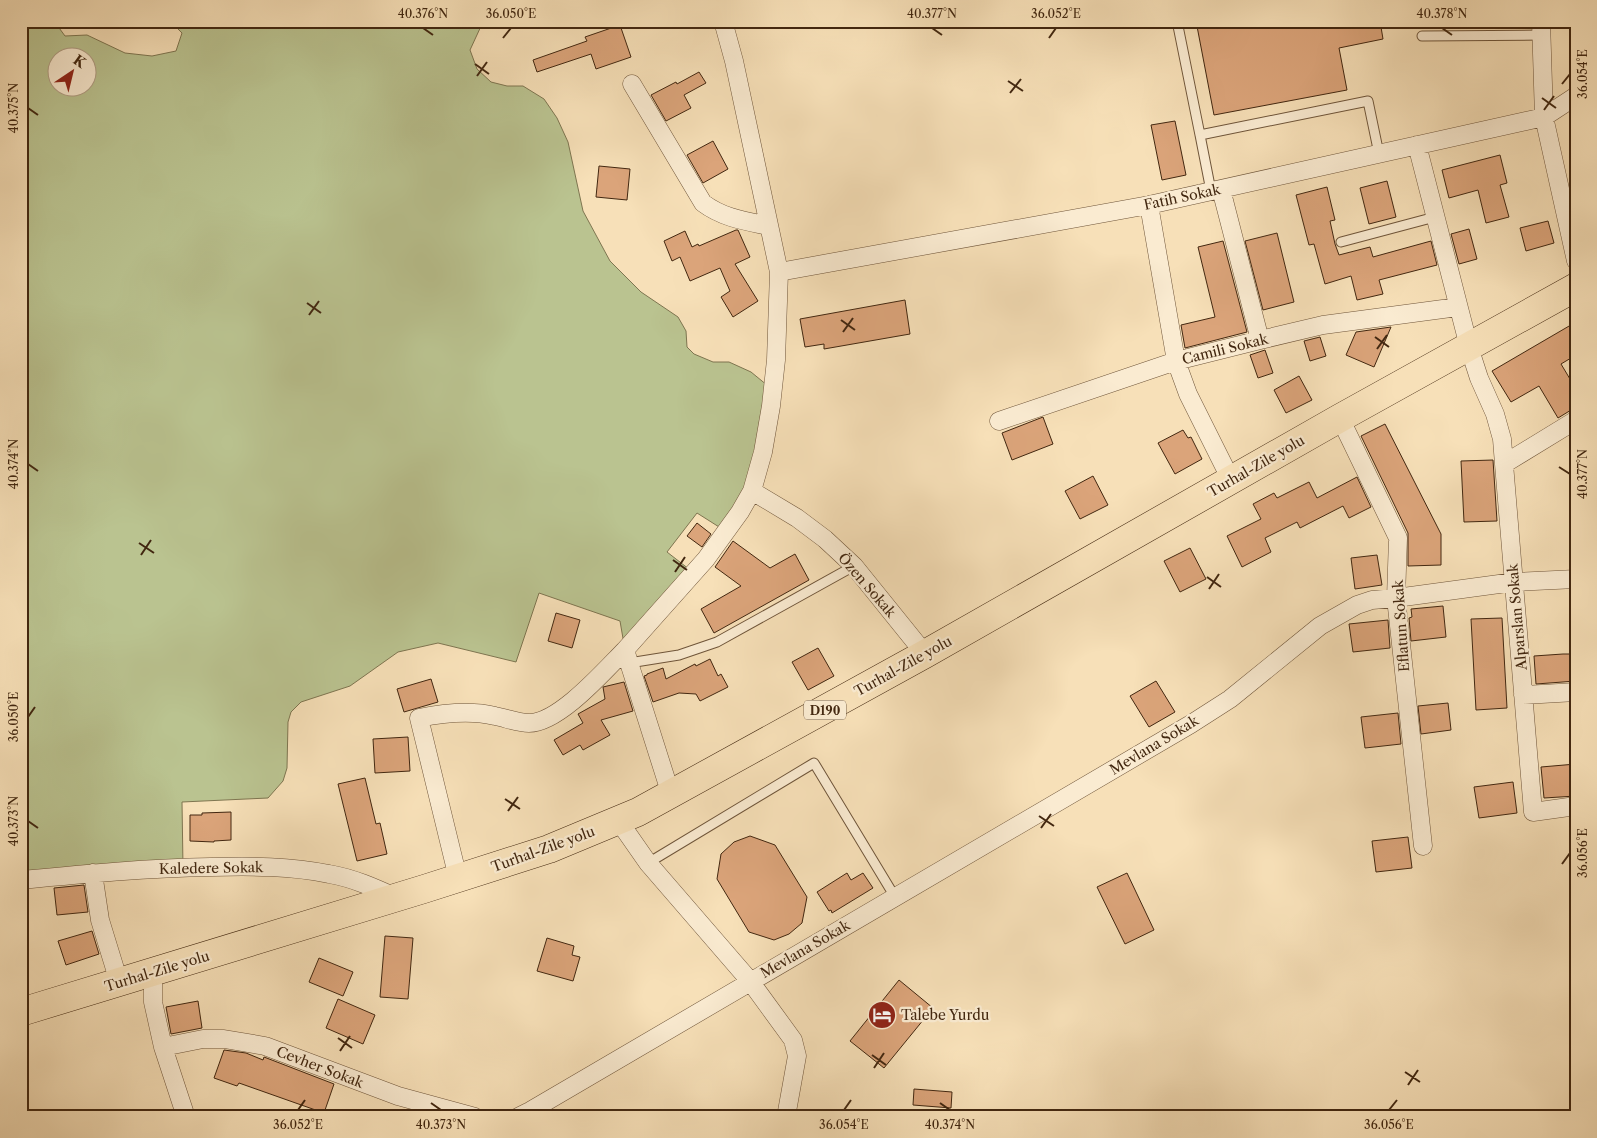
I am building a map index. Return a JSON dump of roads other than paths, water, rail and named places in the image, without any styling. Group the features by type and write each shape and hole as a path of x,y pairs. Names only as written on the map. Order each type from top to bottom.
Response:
{"main road":[{"name":"Turhal-Zile yolu","path":"21,1012 397,898 549,849 618,820 671,795 926,654 1340,418 1576,287"}],"street":[{"path":"458,878 419,718 445,712 471,713 494,715 516,722 530,723 541,721 554,715 627,657 727,532 752,491 763,452 772,406 776,360 779,272 734,61 723,21"},
{"path":"1541,28 1544,117 1576,261"},
{"path":"632,84 703,203 714,211 728,217 769,226"},
{"name":"Fatih Sokak","path":"779,272 1150,205 1544,117 1576,96"},
{"name":"Alparslan Sokak","path":"1417,145 1469,347 1479,378 1495,414 1502,439 1533,812 1576,806"},
{"path":"1216,190 1260,340"},
{"path":"1150,205 1176,361 1188,394 1231,480"},
{"name":"Camili Sokak","path":"999,421 1176,361 1260,340 1323,325 1458,308"},
{"name":"Eflatun Sokak","path":"1340,418 1398,538 1396,598 1423,846"},
{"path":"1504,464 1576,420"},
{"name":"Özen Sokak","path":"752,491 797,518 825,539 854,566 926,654"},
{"name":"Mevlana Sokak","path":"750,981 1191,724 1230,699 1301,641 1337,616 1357,605 1372,600 1514,582 1576,579"},
{"path":"627,657 671,795"},
{"path":"1523,695 1576,692"},
{"path":"618,820 648,863 750,981 793,1040 797,1056 786,1117"},
{"name":"Kaledere Sokak","path":"21,880 183,867 256,866 303,869 331,874 361,882 397,898"},
{"path":"93,873 100,920 119,982"},
{"path":"153,972 153,1002 163,1046 186,1117"},
{"path":"518,1117 530,1112 750,981"},
{"name":"Cevher Sokak","path":"163,1046 203,1039 224,1039 265,1046 398,1096 475,1117"}],"lane":[{"path":"1177,21 1200,135 1216,190"},
{"path":"1422,36 1541,28"},
{"path":"1200,135 1368,102 1379,154"},
{"path":"1341,242 1435,217"},
{"path":"627,657 679,655 717,642 854,566"},
{"path":"648,863 814,763 895,897"}],"place":[{"name":"Talebe Yurdu","path":"882,1015"}]}
